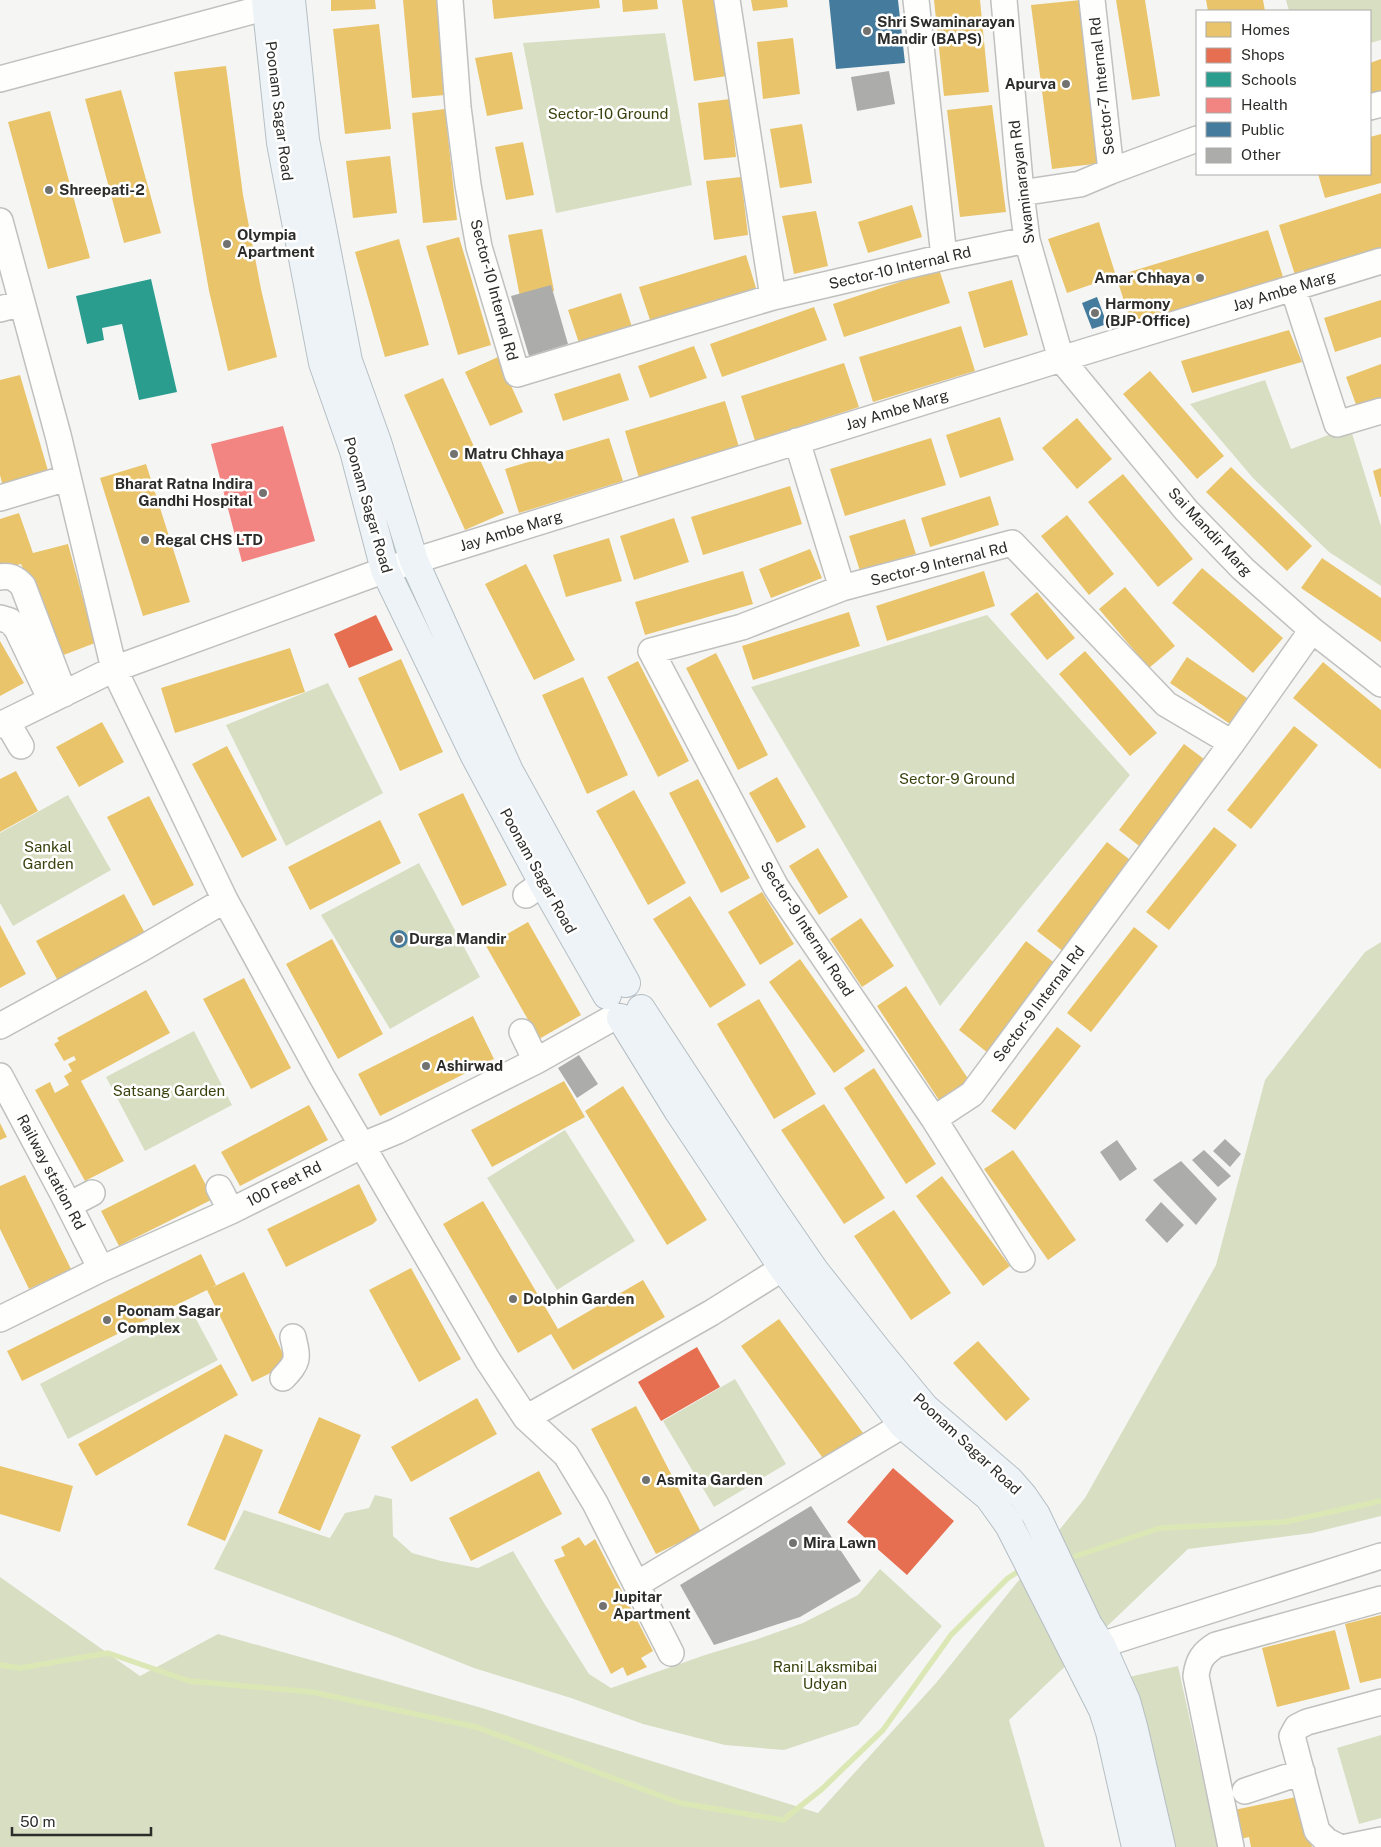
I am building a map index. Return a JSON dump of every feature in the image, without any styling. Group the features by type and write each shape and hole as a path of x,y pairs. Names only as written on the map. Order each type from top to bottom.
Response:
{"main road":[{"name":"Poonam Sagar Road","path":"274,2 305,140 348,361 377,442 414,561 509,771 622,1004 679,1112 783,1268 903,1424 989,1497 1084,1635 1126,1701 1161,1847"},
{"name":"Poonam Sagar Road","path":"274,2 281,143 323,364 354,451 385,570 475,756 534,889 622,1004 766,1200 814,1270 878,1351 925,1408 1009,1480 1024,1496 1036,1515 1084,1635 1110,1732 1136,1847"}],"street":[{"name":"Sector-10 Internal Rd","path":"450,0 462,36 458,107 468,184 479,247 517,374 773,297 944,256 1027,240"},
{"path":"727,0 773,297"},
{"path":"916,0 944,256"},
{"name":"Swaminarayan Rd","path":"1004,0 1027,240 1061,359"},
{"name":"Sector-7 Internal Rd","path":"1092,0 1111,171"},
{"path":"0,79 274,2"},
{"name":"Sector-7 Internal Rd","path":"1021,193 1080,184 1195,135"},
{"path":"0,221 11,306 67,478 114,669 225,886 312,1082 363,1144 487,1359 526,1418 566,1455 595,1504 671,1653"},
{"name":"Jay Ambe Marg","path":"4,724 114,669 385,570 1381,261"},
{"path":"1293,288 1337,424 1381,411"},
{"name":"Sai Mandir Marg","path":"1061,359 1186,510 1243,569 1312,630 1381,684"},
{"path":"797,441 842,588"},
{"path":"0,498 67,478"},
{"name":"Sector-9 Internal Rd","path":"842,588 1012,543 1166,704 1232,743"},
{"path":"0,577 7,576 17,579 23,586 58,697"},
{"name":"Sector-9 Internal Road","path":"842,588 742,627 651,651 776,886 934,1119"},
{"path":"0,618 10,621 17,629 58,697"},
{"name":"Sector-9 Internal Rd","path":"934,1119 972,1094 1232,743 1312,630"},
{"path":"4,724 21,746"},
{"path":"0,1026 144,955 225,886"},
{"name":"100 Feet Rd","path":"0,1319 101,1269 231,1211 363,1144 402,1139 566,1044 622,1004"},
{"path":"522,1032 536,1061"},
{"name":"Railway station Rd","path":"3,1070 101,1269"},
{"path":"934,1119 1022,1259"},
{"path":"66,1199 88,1187"},
{"path":"219,1188 231,1211"},
{"path":"526,1418 711,1313 783,1268"},
{"path":"283,1378 293,1367 297,1356 292,1336"},
{"path":"637,1584 903,1424 925,1408"},
{"path":"1084,1635 1370,1560 1377,1600 1216,1645 1201,1656 1197,1665 1196,1676 1231,1847"},
{"path":"1339,1847 1327,1841 1317,1831 1292,1736 1297,1727 1307,1722 1381,1702"},
{"path":"1246,1791 1302,1772"},
{"path":"1347,1847 1381,1840"}],"green space":[{"path":"1286,0 1381,0 1381,40 1371,43 1371,10 1289,10"},
{"name":"Sector-10 Ground","path":"665,33 692,185 556,213 523,43"},
{"path":"1265,380 1291,449 1350,427 1381,526 1381,586 1329,552 1253,478 1190,404"},
{"name":"Sector-9 Ground","path":"987,615 1130,775 940,1006 751,687"},
{"path":"328,683 383,793 286,846 226,725"},
{"name":"Sankal Garden","path":"68,795 111,870 13,926 0,903 0,833"},
{"path":"419,863 480,977 390,1029 321,915"},
{"path":"1381,942 1381,1516 1312,1533 1188,1549 1009,1720 1045,1847 0,1847 0,1577 140,1676 218,1634 482,1708 818,1813 936,1683 1085,1498 1216,1265 1265,1080 1365,952"},
{"name":"Satsang Garden","path":"194,1031 232,1105 145,1151 106,1077"},
{"path":"565,1130 635,1241 557,1290 487,1178"},
{"path":"189,1306 218,1360 68,1439 40,1384"},
{"path":"735,1379 786,1464 714,1507 663,1421"},
{"name":"Rani Laksmibai Udyan","path":"375,1495 392,1499 393,1536 412,1553 478,1568 513,1551 589,1674 611,1688 803,1623 858,1595 880,1569 942,1626 858,1725 784,1750 725,1745 643,1724 571,1698 474,1668 214,1569 244,1510 330,1538 345,1513 369,1508"},
{"path":"1178,1666 1218,1847 1162,1847 1124,1678"},
{"path":"1381,1735 1381,1818 1359,1824 1337,1748"}],"building: Homes":[{"path":"331,0 375,0 376,9 331,11"},
{"path":"403,0 437,0 445,95 412,98"},
{"path":"492,0 599,0 600,8 494,19"},
{"path":"622,0 657,0 658,9 623,12"},
{"path":"682,0 717,0 727,76 694,81"},
{"path":"751,0 787,0 788,7 753,11"},
{"path":"934,0 980,0 989,92 944,96"},
{"name":"Apurva","path":"1081,0 1102,163 1052,169 1031,5"},
{"path":"1116,0 1145,0 1160,96 1132,100"},
{"path":"1206,0 1263,0 1265,10 1208,10"},
{"path":"379,24 391,129 345,134 333,29"},
{"path":"793,38 800,94 763,99 757,42"},
{"path":"512,52 523,109 487,116 475,58"},
{"path":"1381,59 1381,96 1371,99 1371,63"},
{"name":"Olympia Apartment","path":"226,66 243,195 261,289 277,357 228,371 209,291 174,72"},
{"path":"121,90 161,233 124,243 85,99"},
{"path":"730,99 736,157 704,160 698,103"},
{"path":"992,105 1006,212 960,217 947,110"},
{"path":"445,109 457,220 423,223 412,113"},
{"name":"Shreepati-2","path":"50,111 90,258 48,269 8,122"},
{"path":"802,124 812,183 780,188 770,129"},
{"path":"1381,134 1381,183 1325,198 1318,175 1371,175 1371,137"},
{"path":"523,142 534,195 506,200 495,147"},
{"path":"390,156 397,213 353,218 346,161"},
{"path":"741,177 748,235 714,240 706,181"},
{"path":"1381,193 1381,251 1296,278 1279,225"},
{"path":"912,205 922,237 868,253 858,222"},
{"path":"816,211 828,266 794,274 782,216"},
{"path":"1099,222 1116,276 1067,293 1048,239"},
{"path":"542,229 554,291 520,297 508,235"},
{"name":"Amar Chhaya","path":"1268,230 1284,280 1132,326 1116,276"},
{"path":"459,237 491,345 458,355 426,246"},
{"path":"399,239 429,345 385,357 355,252"},
{"path":"746,255 756,288 650,320 639,287"},
{"path":"939,269 950,303 844,337 833,304"},
{"path":"1012,280 1028,335 984,348 968,292"},
{"path":"621,293 632,327 579,343 568,310"},
{"path":"1381,300 1381,337 1335,352 1324,318"},
{"path":"814,307 827,340 722,377 710,344"},
{"path":"961,326 975,371 873,402 859,357"},
{"path":"1289,330 1302,362 1192,393 1181,361"},
{"path":"694,346 707,378 650,398 638,366"},
{"path":"498,357 523,412 490,426 465,372"},
{"path":"844,363 859,407 755,441 741,396"},
{"path":"1381,364 1381,401 1358,410 1346,377"},
{"path":"1150,371 1224,456 1197,479 1123,394"},
{"path":"620,373 629,400 563,421 554,394"},
{"path":"20,375 49,474 3,487 0,475 0,380"},
{"name":"Matru Chhaya","path":"443,378 504,513 465,530 404,395"},
{"path":"725,401 739,447 639,478 625,431"},
{"path":"1000,417 1014,460 960,478 946,435"},
{"path":"1077,418 1112,459 1077,489 1042,448"},
{"path":"609,438 623,481 519,513 505,469"},
{"path":"931,438 946,485 845,516 830,469"},
{"name":"Regal CHS LTD","path":"146,464 190,602 143,616 100,478"},
{"path":"1231,467 1312,546 1287,571 1206,492"},
{"path":"1381,468 1381,497 1380,497 1373,471"},
{"path":"1123,474 1193,559 1158,587 1088,502"},
{"path":"790,486 802,524 703,555 691,517"},
{"path":"990,496 999,525 930,547 921,518"},
{"path":"19,513 33,553 68,544 95,643 61,656 21,564 0,569 0,519"},
{"path":"1067,515 1114,574 1089,595 1041,536"},
{"path":"674,518 689,562 634,580 620,536"},
{"path":"905,519 916,554 860,571 849,536"},
{"path":"609,538 622,581 566,597 553,555"},
{"path":"810,549 822,578 771,598 759,569"},
{"path":"1322,558 1381,598 1381,642 1301,588"},
{"path":"526,564 575,660 534,680 485,584"},
{"path":"1202,568 1283,638 1253,673 1172,603"},
{"path":"743,571 753,604 645,635 635,602"},
{"path":"984,571 995,606 887,641 876,606"},
{"path":"1125,587 1175,646 1149,668 1099,609"},
{"path":"1037,592 1075,638 1047,660 1010,614"},
{"path":"849,612 860,646 753,680 742,646"},
{"path":"0,641 24,683 0,696"},
{"path":"290,648 305,692 175,733 161,688"},
{"path":"1085,651 1157,733 1130,756 1059,674"},
{"path":"716,653 768,755 738,770 686,668"},
{"path":"1187,657 1247,698 1230,724 1170,683"},
{"path":"401,659 443,752 400,771 358,678"},
{"path":"638,661 689,761 658,777 607,677"},
{"path":"1323,662 1381,710 1380,769 1293,698"},
{"path":"583,677 628,775 587,794 542,695"},
{"path":"102,722 124,762 79,787 56,747"},
{"path":"1294,726 1318,745 1251,829 1227,810"},
{"path":"1184,744 1208,762 1143,849 1119,830"},
{"path":"227,746 277,840 242,858 192,764"},
{"path":"16,771 38,811 0,832 0,779"},
{"path":"777,777 806,827 777,843 749,793"},
{"path":"698,779 750,878 721,893 669,793"},
{"path":"634,790 686,883 648,905 596,811"},
{"path":"463,793 507,885 462,906 418,814"},
{"path":"149,796 194,885 153,906 107,817"},
{"path":"380,820 401,863 310,910 288,867"},
{"path":"1214,827 1237,845 1169,930 1146,912"},
{"path":"1107,842 1134,863 1064,952 1037,931"},
{"path":"818,848 848,897 819,915 789,866"},
{"path":"762,892 794,944 760,965 728,912"},
{"path":"124,894 146,935 58,981 36,941"},
{"path":"690,896 746,985 710,1008 653,919"},
{"path":"861,918 894,966 862,987 830,939"},
{"path":"528,922 581,1015 539,1039 486,946"},
{"path":"0,925 26,974 0,988"},
{"path":"1134,927 1158,946 1091,1032 1067,1013"},
{"path":"332,939 383,1034 338,1059 286,964"},
{"path":"1026,941 1056,964 988,1053 959,1030"},
{"path":"800,959 865,1051 834,1073 769,982"},
{"path":"244,978 291,1068 251,1089 203,999"},
{"path":"906,986 969,1080 939,1100 877,1006"},
{"path":"146,990 170,1033 81,1081 124,1161 85,1181 35,1090 50,1082 55,1093 69,1085 64,1076 72,1071 68,1064 76,1060 74,1056 64,1061 54,1044 59,1041 57,1038"},
{"path":"759,999 816,1094 774,1119 717,1024"},
{"name":"Ashirwad","path":"473,1016 494,1059 380,1116 358,1074"},
{"path":"1057,1027 1081,1046 1015,1130 991,1111"},
{"path":"874,1068 936,1164 906,1184 844,1088"},
{"path":"564,1081 585,1117 492,1167 471,1130"},
{"path":"623,1086 707,1220 667,1245 585,1111"},
{"path":"824,1104 885,1198 844,1224 781,1130"},
{"path":"309,1105 328,1140 240,1186 221,1152"},
{"path":"0,1123 7,1137 0,1140"},
{"path":"1013,1150 1076,1240 1048,1260 984,1169"},
{"path":"195,1164 213,1199 119,1246 101,1211"},
{"path":"25,1175 71,1269 29,1289 0,1229 0,1186"},
{"path":"942,1176 1010,1266 983,1286 916,1196"},
{"path":"359,1184 377,1220 373,1224 286,1267 267,1229"},
{"name":"Dolphin Garden","path":"483,1201 558,1329 643,1280 665,1317 573,1370 551,1334 518,1353 443,1224"},
{"path":"894,1210 951,1293 911,1320 854,1236"},
{"name":"Poonam Sagar Complex","path":"201,1254 216,1285 211,1288 244,1272 286,1360 285,1366 252,1382 207,1290 22,1381 7,1351"},
{"path":"411,1268 461,1359 419,1382 369,1290"},
{"path":"779,1319 863,1433 825,1461 741,1346"},
{"path":"978,1341 1030,1399 1006,1421 953,1363"},
{"name":"Poonam Sagar Complex","path":"221,1364 238,1395 96,1476 78,1444"},
{"path":"477,1398 497,1434 411,1482 391,1447"},
{"name":"Asmita Garden","path":"636,1406 701,1532 656,1554 591,1429"},
{"path":"319,1417 361,1435 320,1531 278,1513"},
{"path":"225,1434 263,1450 225,1541 187,1525"},
{"path":"0,1466 73,1486 60,1532 0,1514"},
{"path":"539,1471 562,1514 471,1561 449,1518"},
{"name":"Jupitar Apartment","path":"579,1537 585,1546 595,1539 653,1651 641,1658 647,1667 627,1676 623,1667 611,1674 554,1560 565,1556 561,1547"},
{"path":"1381,1615 1381,1678 1360,1683 1345,1624"},
{"path":"1335,1630 1350,1689 1277,1707 1262,1648"},
{"path":"1301,1796 1312,1847 1251,1847 1249,1837 1240,1839 1234,1810"}],"building: Shops":[{"path":"376,615 393,650 349,668 334,634"},
{"path":"697,1347 720,1387 661,1421 638,1382"},
{"path":"893,1468 954,1521 907,1575 847,1522"}],"building: Schools":[{"path":"151,279 177,392 139,400 122,324 102,328 104,340 87,344 76,296"}],"building: Health":[{"name":"Bharat Ratna Indira Gandhi Hospital","path":"283,426 315,541 242,562 211,444"}],"building: Public":[{"name":"Shri Swaminarayan Mandir (BAPS)","path":"829,0 898,0 905,63 836,69"},
{"name":"Harmony (BJP-Office)","path":"1097,297 1107,324 1092,329 1082,303"},
{"name":"Durga Mandir","path":"395,930 403,930 408,935 406,946 395,948 390,943 390,935"}],"building: Other":[{"path":"889,71 895,104 857,111 851,77"},
{"path":"551,285 568,344 529,356 511,296"},
{"path":"579,1055 598,1084 577,1098 558,1068"},
{"path":"1225,1139 1241,1154 1230,1167 1213,1151"},
{"path":"1117,1140 1137,1169 1120,1181 1100,1152"},
{"path":"1204,1150 1231,1176 1218,1187 1192,1160"},
{"path":"1181,1161 1217,1199 1196,1225 1153,1180"},
{"path":"1161,1202 1184,1225 1167,1243 1145,1220"},
{"name":"Mira Lawn","path":"811,1506 861,1581 800,1617 714,1645 680,1585"}],"waterway":[{"path":"1076,1556 1160,1528 1284,1522 1381,1501"},
{"path":"0,1665 20,1668 108,1653 189,1681 312,1692 476,1727 680,1803 783,1820 822,1789 883,1730 951,1635 1008,1578 1019,1571"}],"place":[{"name":"Shri Swaminarayan Mandir (BAPS)","path":"867,31"},
{"name":"Apurva","path":"1066,84"},
{"name":"Shreepati-2","path":"49,190"},
{"name":"Olympia Apartment","path":"227,244"},
{"name":"Amar Chhaya","path":"1200,278"},
{"name":"Harmony (BJP-Office)","path":"1095,313"},
{"name":"Matru Chhaya","path":"454,454"},
{"name":"Bharat Ratna Indira Gandhi Hospital","path":"263,493"},
{"name":"Regal CHS LTD","path":"145,540"},
{"name":"Durga Mandir","path":"399,939"},
{"name":"Ashirwad","path":"426,1066"},
{"name":"Dolphin Garden","path":"513,1299"},
{"name":"Poonam Sagar Complex","path":"107,1320"},
{"name":"Asmita Garden","path":"646,1480"},
{"name":"Mira Lawn","path":"793,1543"},
{"name":"Jupitar Apartment","path":"603,1606"}]}
